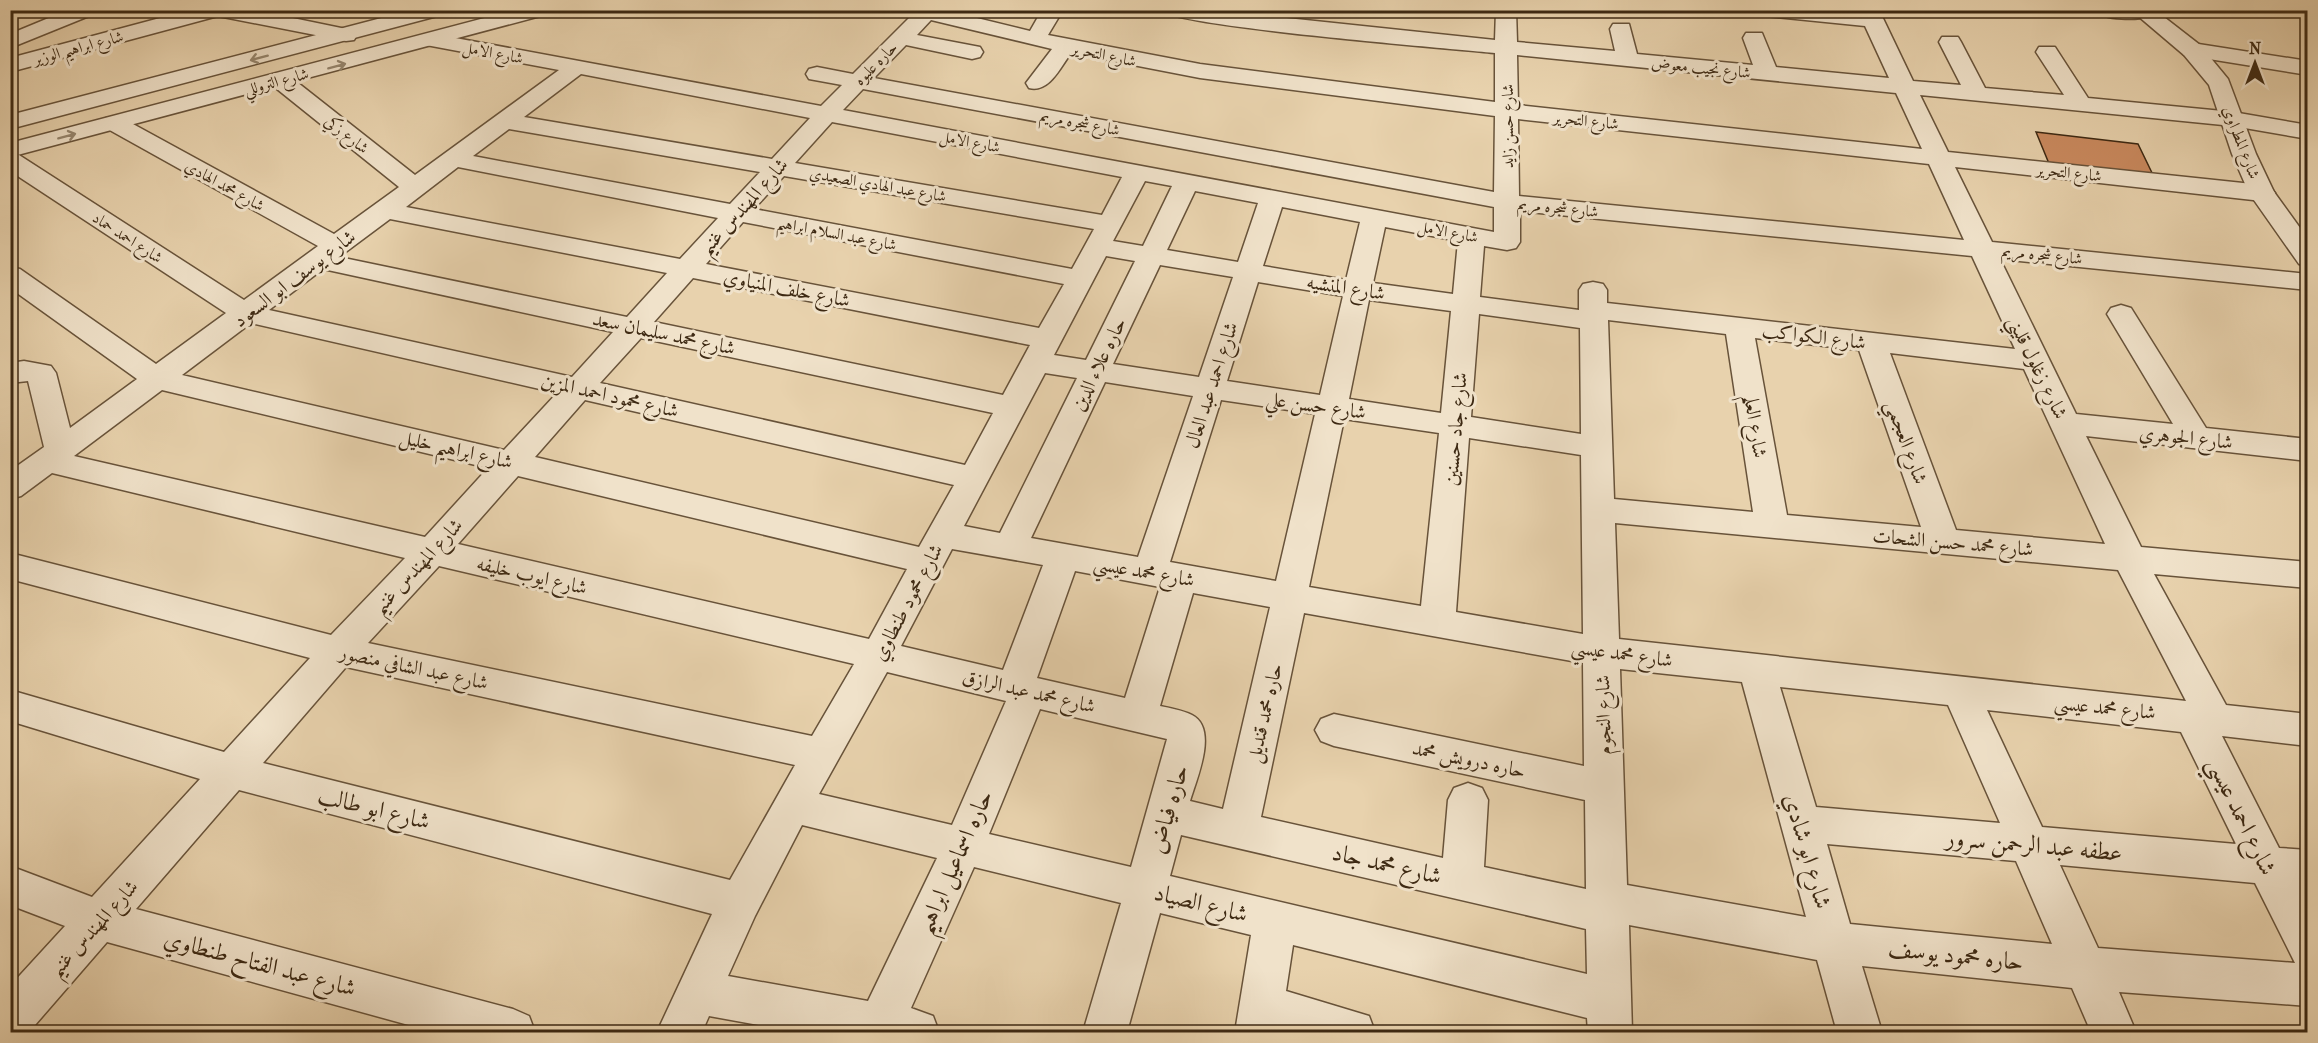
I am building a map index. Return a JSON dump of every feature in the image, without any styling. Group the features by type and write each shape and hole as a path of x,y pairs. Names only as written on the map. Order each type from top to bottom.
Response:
{"street":[{"path":"10,42 87,10"},
{"name":"شارع ابراهيم الوزير","path":"10,65 216,10"},
{"path":"220,10 346,35"},
{"name":"شارع التروللي","path":"10,122 438,10"},
{"name":"شارع التروللي","path":"10,150 280,81 541,10"},
{"path":"1035,39 1053,10"},
{"name":"شارع نجيب معوض","path":"1170,10 1393,28 1506,48 2233,119 2307,132"},
{"name":"شارع حسن زايد","path":"1506,10 1507,242"},
{"path":"1765,10 1870,15"},
{"path":"2106,10 2142,11"},
{"name":"شارع المطراوي","path":"2142,11 2192,50 2220,84 2244,154 2262,193 2307,258"},
{"name":"شارع التحرير","path":"920,12 1147,64 1507,111 2262,193"},
{"name":"حاره عليوه","path":"826,114 901,38 920,12"},
{"name":"شارع زغلول قليني","path":"1870,15 2203,718"},
{"path":"901,38 968,57 993,29"},
{"path":"1621,29 1628,60"},
{"path":"1754,38 1767,74"},
{"name":"شارع الامل","path":"434,40 1507,242"},
{"path":"1950,42 1977,94"},
{"path":"1037,83 1066,46"},
{"path":"2192,50 2307,68"},
{"path":"2047,52 2081,104"},
{"name":"شارع يوسف ابو السعود","path":"10,488 576,67"},
{"name":"شارع شجره مريم","path":"817,74 1508,202 2307,282"},
{"name":"شارع زكي","path":"280,81 415,187"},
{"name":"شارع المهندس غنيم","path":"10,1020 233,772 338,651 512,463 826,114"},
{"name":"شارع عبد الهادي الصعيدي","path":"504,121 778,167 1104,236"},
{"name":"شارع محمد الهادي","path":"114,123 326,253"},
{"name":"شارع عبد السلام ابراهيم","path":"452,159 1080,279"},
{"name":"شارع احمد حماد","path":"10,160 245,313"},
{"name":"شارع محمود طنطاوي","path":"679,1032 740,902 792,805 878,656 1137,173"},
{"name":"حاره علاء الدين","path":"1010,547 1187,182"},
{"name":"شارع احمد عبد العال","path":"1138,717 1165,574 1210,389 1272,198"},
{"name":"شارع خلف المنياوي","path":"384,210 686,269 1042,351"},
{"name":"حاره محمد قنديل","path":"1238,830 1374,217"},
{"name":"شارع المنشيه","path":"1104,236 1151,256 1359,290 1466,305 1594,307"},
{"name":"شارع جاد حسنين","path":"1437,623 1472,236"},
{"name":"شارع محمد سليمان سعد","path":"326,253 634,327 1012,406"},
{"name":"شارع ابراهيم خليل","path":"10,275 157,379 512,463 936,548"},
{"name":"شارع الكواكب","path":"1594,307 1739,327 2035,361"},
{"name":"شارع النجوم","path":"1594,307 1610,1017"},
{"name":"شارع محمود احمد المزين","path":"245,313 974,478"},
{"path":"2121,314 2197,438"},
{"name":"شارع العلم","path":"1739,327 1772,526"},
{"name":"شارع العجمي","path":"1871,342 1944,541"},
{"name":"شارع حسن علي","path":"1042,351 1095,371 1597,447"},
{"path":"10,374 24,371 41,373 53,456"},
{"name":"شارع الجوهري","path":"2065,423 2307,450"},
{"name":"شارع ايوب خليفه","path":"53,456 432,551 878,656"},
{"name":"شارع محمد حسن الشحات","path":"1599,510 2307,575"},
{"name":"شارع محمد عيسي","path":"936,548 1010,547 1601,652 2307,730"},
{"name":"حاره اسماعيل ابراهيم","path":"891,1030 1022,689 1063,556"},
{"name":"شارع عبد الشافي منصور","path":"10,566 338,651 821,754"},
{"name":"شارع محمد عبد الرازق","path":"878,656 1179,726"},
{"name":"شارع ابو شادي","path":"1757,669 1859,1032"},
{"path":"1960,691 2114,1032"},
{"name":"شارع ابو طالب","path":"10,705 233,772 740,902"},
{"name":"شارع احمد عيسي","path":"2203,718 2267,866 2307,947"},
{"name":"حاره فياض","path":"1105,1032 1187,743 1185,730 1179,726"},
{"name":"حاره درويش محمد","path":"1334,730 1604,787"},
{"path":"1462,881 1468,800"},
{"name":"شارع الصياد","path":"792,805 1275,921 1610,1017"},
{"name":"شارع محمد جاد","path":"1167,814 1462,881 1607,908"},
{"name":"عطفه عبد الرحمن سرور","path":"1800,824 2307,869"},
{"name":"شارع عبد الفتاح طنطاوي","path":"10,885 101,920 513,1032"},
{"name":"حاره محمود يوسف","path":"1607,908 1834,943 2085,968 2307,985"},
{"path":"1275,921 1259,1019 1353,1032"},
{"path":"697,992 891,1030"}],"building":[{"path":"2036,132 2138,144 2155,179 2050,166"}]}
